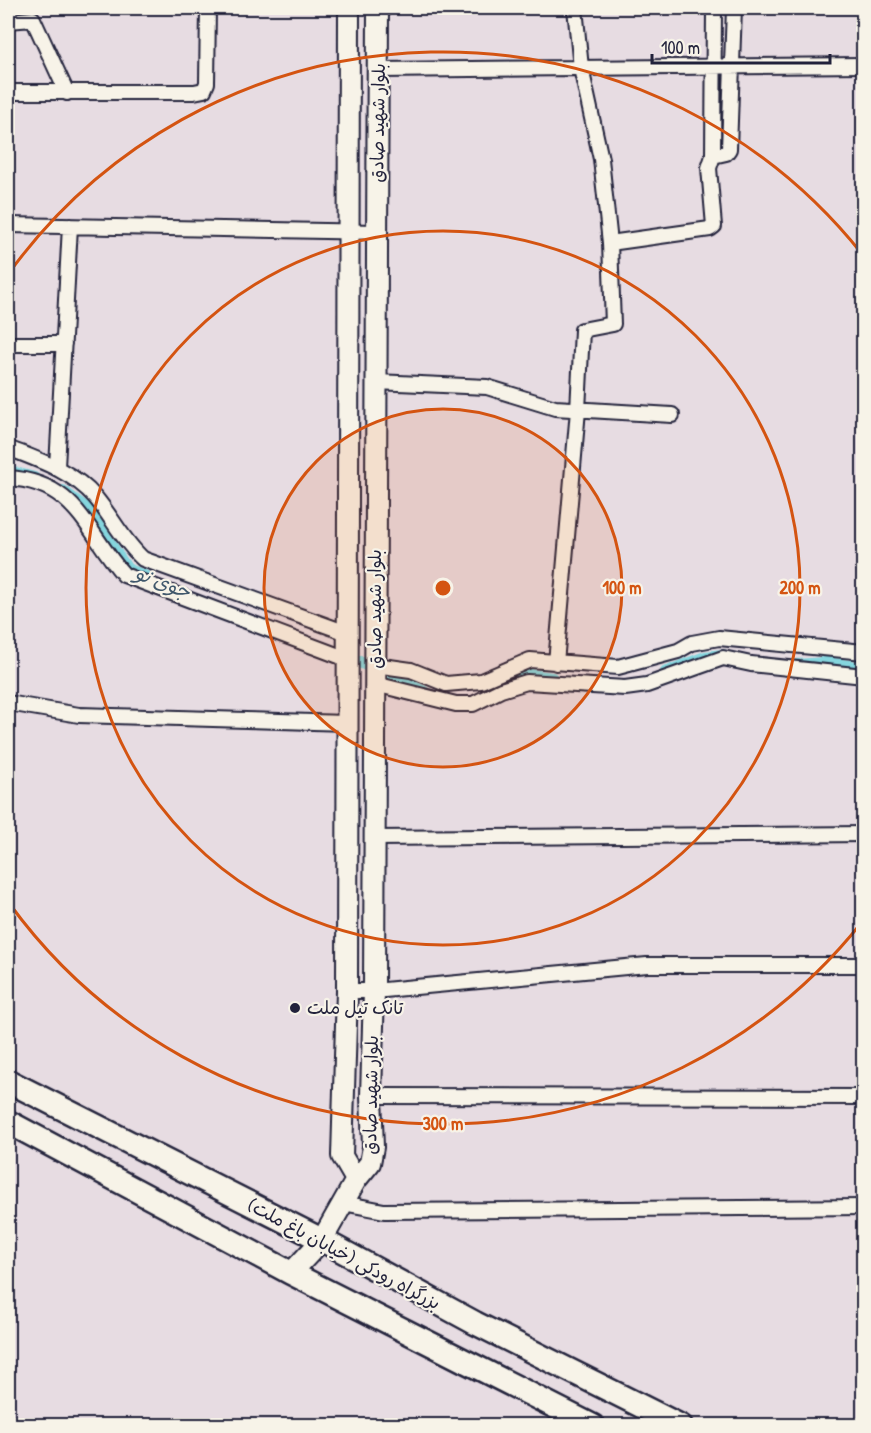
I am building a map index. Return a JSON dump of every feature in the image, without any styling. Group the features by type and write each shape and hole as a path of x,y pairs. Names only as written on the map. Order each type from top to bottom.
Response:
{"highway":[{"name":"بزرگراه رودکی (خیابان باغ ملت)","path":"8,1081 322,1240 475,1323 681,1425"},
{"path":"8,1122 291,1274 593,1425"}],"main road":[{"name":"بلوار شهید صادق","path":"349,8 347,991 342,1156 356,1180 370,1163 373,1148 371,1096 374,991 378,8"},
{"path":"291,1274 322,1240 356,1180"}],"street":[{"path":"8,92 204,90 207,83 208,8"},
{"path":"556,663 578,410 582,330 613,324 610,243 602,159 581,68 575,8"},
{"path":"610,243 710,229 714,226 709,168 713,156 714,8"},
{"path":"713,156 726,153 729,149 734,8"},
{"path":"8,21 33,19 67,93"},
{"path":"379,70 864,65"},
{"path":"8,225 376,232"},
{"path":"57,467 70,226"},
{"path":"8,344 64,344"},
{"path":"376,382 488,387 555,408 672,415"},
{"path":"8,448 57,467 94,495 130,548 143,559 347,633"},
{"path":"8,478 50,487 58,493 80,512 106,554 124,575 347,659"},
{"path":"375,674 411,670 446,684 481,681 530,660 618,667 678,651 692,643 718,638 864,652"},
{"path":"375,674 456,704 473,704 501,690 528,682 625,688 647,686 723,658 751,664 864,676"},
{"path":"8,703 79,715 346,723"},
{"path":"374,838 864,834"},
{"path":"347,991 374,991 647,965 864,965"},
{"path":"371,1096 864,1097"},
{"path":"344,1203 368,1210 384,1211 864,1207"}],"waterway":[{"name":"جوی نو","path":"8,471 34,478"},
{"name":"جوی نو","path":"63,491 87,509 127,569 147,577"},
{"path":"345,655 424,692"},
{"path":"666,672 705,657 723,655"},
{"path":"796,665 826,663 864,668"},
{"path":"514,681 529,675 552,678"}],"place":[{"name":"تانک تیل ملت","path":"295,1008"}]}
